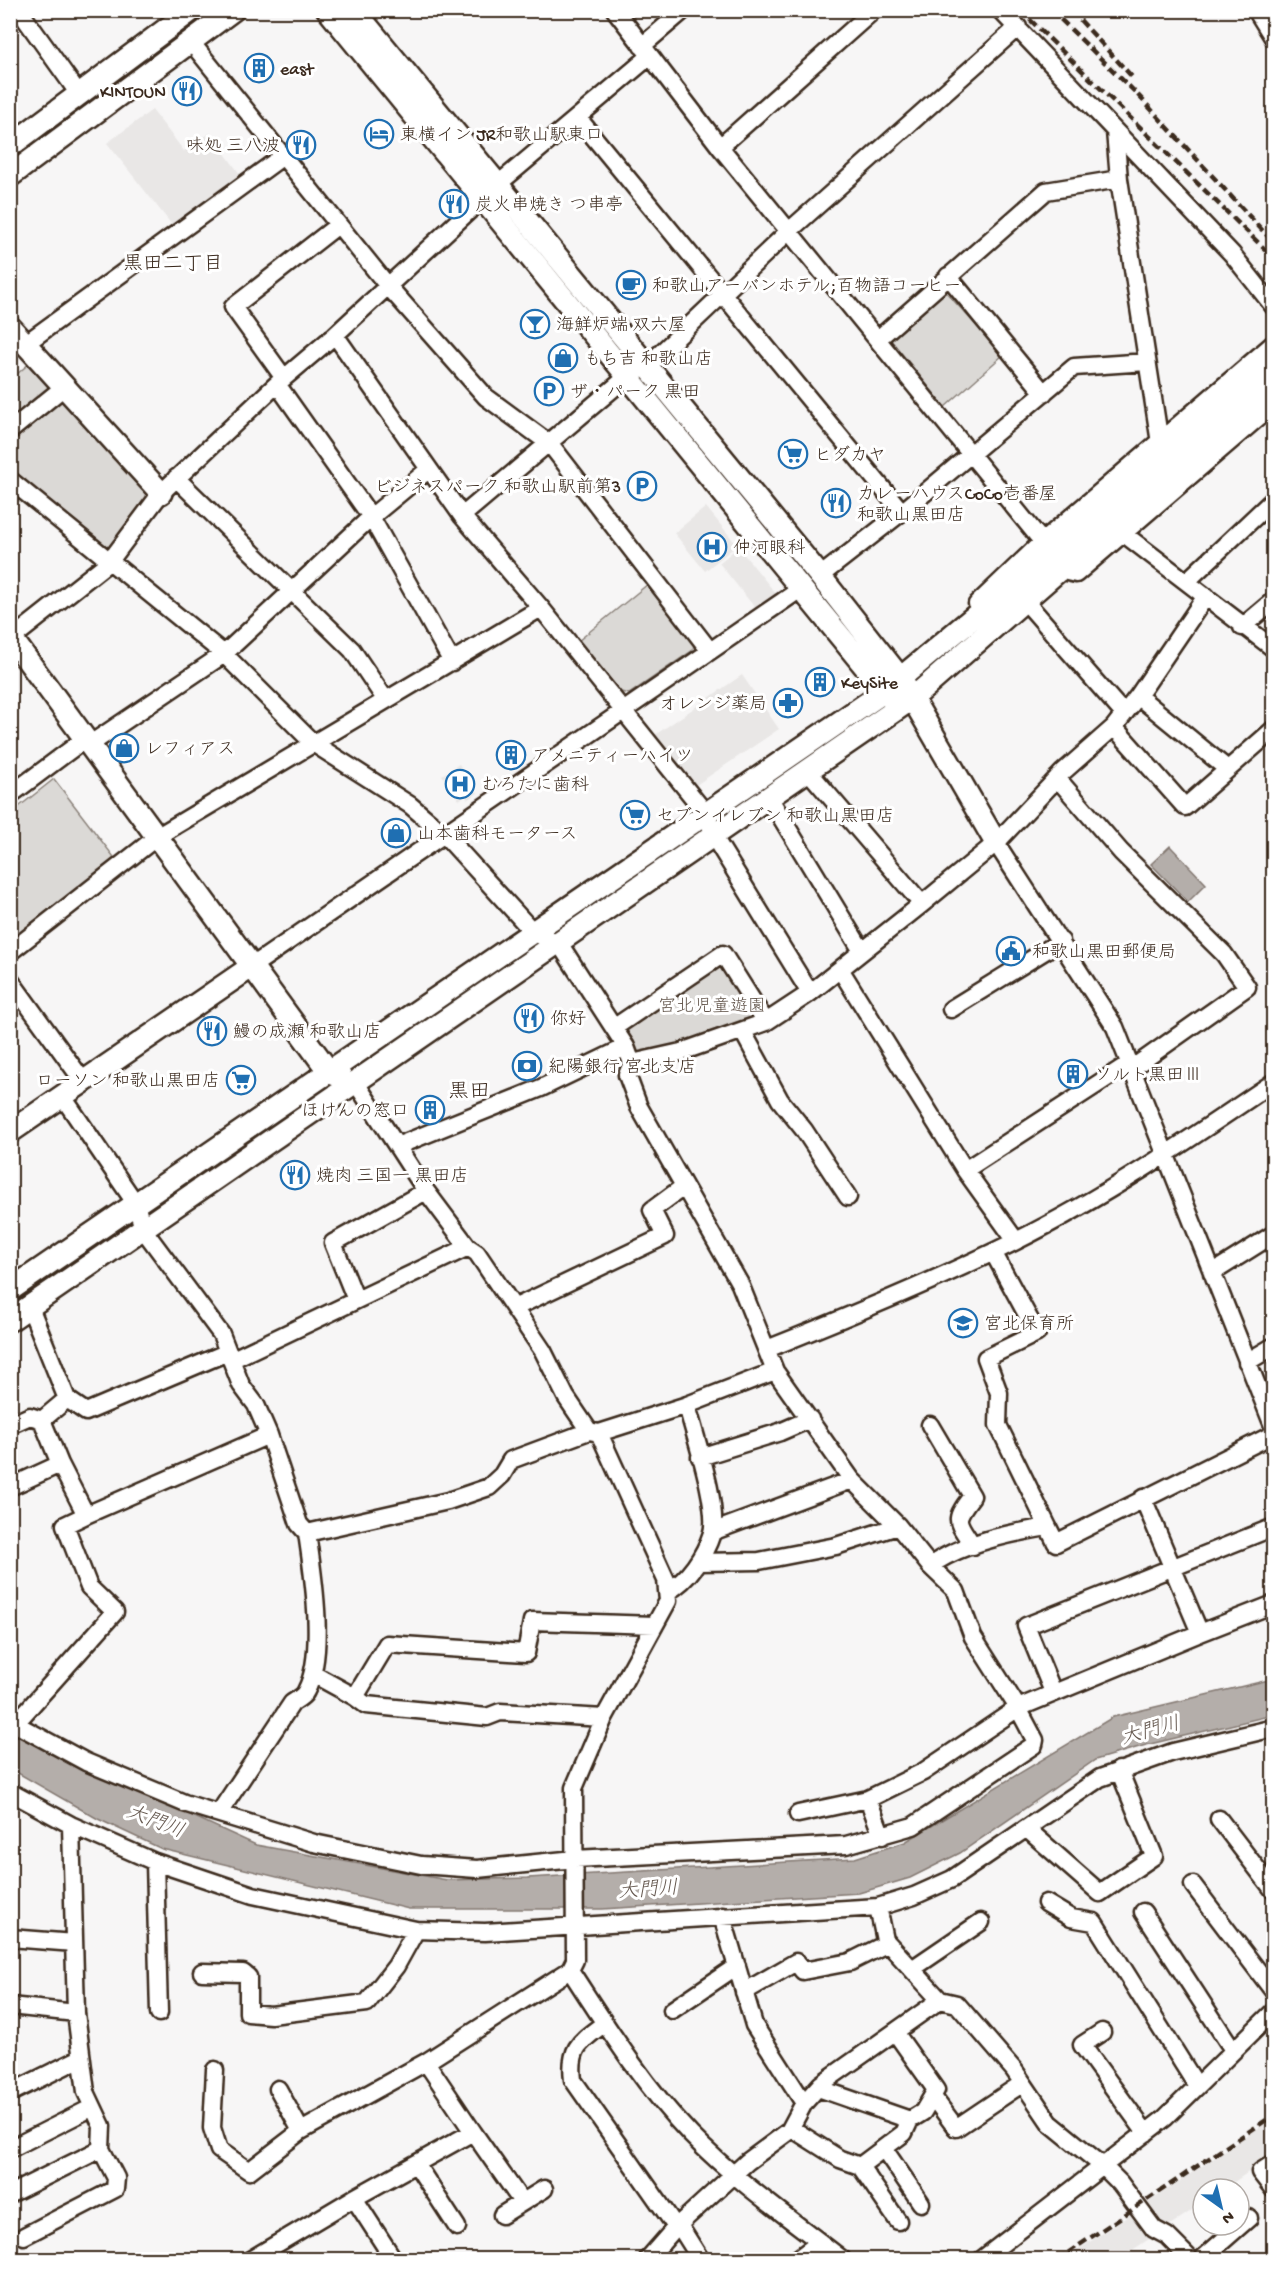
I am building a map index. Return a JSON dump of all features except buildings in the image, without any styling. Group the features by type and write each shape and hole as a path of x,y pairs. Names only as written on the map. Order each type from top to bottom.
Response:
{"street":[{"path":"19,10 79,94"},
{"path":"10,146 192,10"},
{"path":"10,176 233,10"},
{"path":"328,10 490,191"},
{"path":"354,10 490,191 637,371 802,588 893,685"},
{"path":"615,10 720,147 1067,572 1076,574 1274,404"},
{"path":"215,2070 212,2128 219,2150 249,2171 301,2131 426,2062 570,1970 575,1960 574,1788 604,1718 668,1601 668,1591 666,1580 594,1432 566,1397 543,1351 477,1253 468,1247 426,1191 356,1083 330,1073 158,836 11,640 110,561 161,493 176,478 490,191 578,118 684,10"},
{"path":"720,147 874,10"},
{"path":"1000,10 1232,254 1274,307"},
{"path":"1256,10 1274,39"},
{"path":"462,516 637,371 723,296 789,231 1018,27"},
{"path":"191,42 388,286 486,397 550,444 710,651"},
{"path":"578,118 902,512"},
{"path":"1115,131 1119,179 1160,443"},
{"path":"25,344 283,156"},
{"path":"878,339 1046,191 1119,179"},
{"path":"338,225 233,307 371,518 452,662"},
{"path":"948,276 1044,393"},
{"path":"10,327 161,493"},
{"path":"335,335 462,516 541,608 707,815 714,837 810,993"},
{"path":"10,1290 707,815 893,685 1052,553 1160,443 1274,343"},
{"path":"820,576 902,512 1074,367 1147,362"},
{"path":"1076,543 1274,363"},
{"path":"637,371 820,576 948,762 996,843 1115,1027 1274,1428"},
{"path":"10,1320 770,799 906,703 1025,601 1052,553 1076,543 1274,382"},
{"path":"10,431 64,387"},
{"path":"10,795 87,742 224,654 371,518 428,470"},
{"path":"176,478 352,650 384,699"},
{"path":"11,482 224,654 313,743 410,805 444,834 534,933 559,943 626,1047 632,1063 627,1075 639,1107 740,1284 775,1371 852,1480 898,1526 930,1566 956,1591 973,1637 1018,1708 1035,1740 1034,1745 913,1826 846,1845 477,1869 421,1865 314,1843 184,1803 86,1762 13,1722 116,1612 89,1587 65,1525 269,1435"},
{"path":"1186,581 1274,499"},
{"path":"1124,534 1206,596 1242,627 1274,649"},
{"path":"10,1132 802,588"},
{"path":"632,1063 681,1052 766,1022 810,993 922,904 996,843 1057,778 1114,727 1138,696 1206,596"},
{"path":"1242,627 1274,600"},
{"path":"1025,601 1124,713"},
{"path":"10,952 158,836 384,699 452,662 541,608"},
{"path":"1138,696 1226,768"},
{"path":"1114,727 1185,807 1226,768 1274,729"},
{"path":"809,772 922,904"},
{"path":"965,1170 1131,1066 1246,987 1224,954 1122,852 1057,778"},
{"path":"770,799 862,951"},
{"path":"951,1009 1060,941"},
{"path":"615,1027 723,954 766,1022"},
{"path":"840,969 965,1170 1016,1241"},
{"path":"10,980 83,1081"},
{"path":"743,1032 780,1100 804,1130 848,1197"},
{"path":"397,1146 541,1088 626,1047"},
{"path":"767,1349 895,1298 1016,1241 1166,1155 1274,1082"},
{"path":"63,1097 136,1204 143,1229 221,1334 241,1385 256,1405 269,1435 299,1524 307,1533 314,1579 316,1654 313,1674 306,1694 292,1703 219,1813"},
{"path":"514,1308 664,1236 652,1210 683,1187"},
{"path":"356,1300 333,1243 426,1191"},
{"path":"1212,1273 1274,1234"},
{"path":"30,1307 67,1399 86,1412 230,1356 468,1247"},
{"path":"993,1252 1037,1333 986,1358 999,1393 998,1425 1056,1543 1274,1434"},
{"path":"1247,1362 1274,1346"},
{"path":"307,1533 448,1501 489,1487 502,1475 510,1460 594,1432 687,1405 775,1371"},
{"path":"42,1420 67,1399"},
{"path":"668,1591 681,1584 698,1562 712,1532 709,1490 687,1405"},
{"path":"10,1425 30,1416 42,1420 60,1464 86,1515"},
{"path":"700,1457 780,1432 810,1419"},
{"path":"930,1425 972,1496 958,1514 957,1520 973,1546"},
{"path":"10,1487 60,1464"},
{"path":"712,1532 852,1480"},
{"path":"1143,1498 1200,1633"},
{"path":"698,1562 759,1561 836,1546 898,1526"},
{"path":"930,1566 941,1558 973,1546 1021,1531 1048,1527"},
{"path":"1053,1692 1026,1626 1274,1527"},
{"path":"798,1814 868,1799 923,1772 1018,1708 1274,1604"},
{"path":"355,1697 387,1644 526,1653 532,1621 655,1624"},
{"path":"313,1674 366,1705 487,1717 500,1712 604,1718"},
{"path":"10,1792 71,1825 155,1862 253,1895 416,1930 485,1932 575,1922 878,1907 914,1896 952,1879 1100,1778 1173,1752 1274,1728"},
{"path":"1027,1829 1100,1893 1154,1856 1119,1770"},
{"path":"868,1799 882,1836"},
{"path":"1219,1819 1274,1891"},
{"path":"24,2236 115,2189 116,2178 101,2149 102,2126 86,2092 75,2013 71,1825"},
{"path":"155,1862 159,2013"},
{"path":"1193,1885 1274,1992"},
{"path":"1046,1903 1071,1918 1094,1922 1197,2086"},
{"path":"878,1907 888,1943 940,2000 957,2004 1023,2084 1050,2123 1104,2167 1120,2183 1154,2229 1167,2236 1191,2259"},
{"path":"1143,1912 1233,2050"},
{"path":"722,1916 754,2025 804,2103"},
{"path":"912,1969 981,1922"},
{"path":"202,1972 243,1973 248,1977 248,2013 271,2015 367,2004 396,1965 416,1930"},
{"path":"10,1938 74,1943"},
{"path":"744,1992 796,1962 802,1971 850,1962 888,1943"},
{"path":"672,2010 737,1966"},
{"path":"570,1970 644,2078 691,2134 734,2174 843,2259"},
{"path":"647,2259 678,2226 734,2174 791,2128 804,2103 818,2088 940,2000"},
{"path":"10,2006 75,2013"},
{"path":"981,2259 1146,2133 1274,2011"},
{"path":"605,2023 579,2043 571,2061 573,2080 701,2259"},
{"path":"861,2166 904,2133 910,2120 923,2112 936,2090 895,2032"},
{"path":"1102,2032 1082,2045 1146,2133"},
{"path":"10,2093 81,2058"},
{"path":"426,2062 522,2202"},
{"path":"933,2097 956,2128 1023,2084"},
{"path":"818,2088 910,2120"},
{"path":"278,2089 301,2131"},
{"path":"10,2149 93,2108"},
{"path":"791,2128 840,2159 861,2166 898,2221"},
{"path":"250,2259 473,2132"},
{"path":"10,2194 101,2149"},
{"path":"884,2149 921,2203"},
{"path":"1274,2163 1260,2172 1274,2190"},
{"path":"416,2164 457,2227"},
{"path":"502,2215 544,2189"},
{"path":"354,2198 394,2259"},
{"path":"1201,2259 1227,2237"},
{"path":"796,2259 820,2242"}],"shaded area":[{"path":"152,110 184,151 210,133 240,174 172,225 107,143"},
{"name":"仲河眼科","path":"706,507 737,545 705,571 674,533"},
{"path":"738,547 777,595 756,609 719,563"},
{"path":"742,675 779,729 696,785 655,735"},
{"name":"むろたに歯科","path":"459,764 478,793 468,799 465,796 459,800 442,775"},
{"path":"1273,2118 1273,2155 1241,2177 1191,2177 1191,2211 1119,2259 1063,2260"}],"green space":[{"path":"945,291 1003,355 945,407 890,339"},
{"path":"31,362 154,492 111,550 11,469 10,380"},
{"path":"648,584 694,644 693,650 629,694 621,692 578,641"},
{"path":"54,779 117,861 11,942 11,813"},
{"name":"宮北児童遊園","path":"718,962 726,964 757,1021 642,1057 635,1051 634,1041 627,1031 629,1024"}],"water":[{"path":"1170,846 1206,884 1188,902 1151,864"},
{"name":"大門川","path":"1273,1679 1273,1715 1146,1745 1095,1760 960,1853 910,1878 859,1893 602,1909 409,1909 162,1849 98,1819 11,1769 11,1733 256,1845 447,1880 528,1878 855,1858 905,1842 1113,1717"}],"railway":[{"path":"1020,10 1274,258"},
{"path":"1051,10 1137,94 1274,243"},
{"path":"1071,10 1134,79"},
{"path":"1057,2260 1274,2115"}],"place":[{"name":"east","path":"259,68"},
{"name":"KINTOUN","path":"187,91"},
{"name":"東横イン JR和歌山駅東口","path":"379,134"},
{"name":"味処 三八波","path":"301,145"},
{"name":"炭火串焼き つ串亭","path":"454,204"},
{"name":"和歌山アーバンホテル;百物語コーヒー","path":"631,285"},
{"name":"海鮮炉端 双六屋","path":"535,324"},
{"name":"もち吉 和歌山店","path":"563,358"},
{"name":"ザ・パーク 黒田","path":"549,391"},
{"name":"ヒダカヤ","path":"793,454"},
{"name":"ビジネスパーク 和歌山駅前第3","path":"642,486"},
{"name":"カレーハウスCoCo壱番屋 和歌山黒田店","path":"836,503"},
{"name":"仲河眼科","path":"712,547"},
{"name":"KeySite","path":"820,682"},
{"name":"オレンジ薬局","path":"788,703"},
{"name":"レフィアス","path":"124,748"},
{"name":"アメニティーハイツ","path":"511,755"},
{"name":"むろたに歯科","path":"460,784"},
{"name":"セブンイレブン 和歌山黒田店","path":"635,815"},
{"name":"山本歯科モータース","path":"396,833"},
{"name":"和歌山黒田郵便局","path":"1011,951"},
{"name":"你好","path":"529,1018"},
{"name":"鰻の成瀬 和歌山店","path":"212,1031"},
{"name":"紀陽銀行 宮北支店","path":"527,1066"},
{"name":"ソルト黒田Ⅲ","path":"1073,1074"},
{"name":"ローソン 和歌山黒田店","path":"241,1080"},
{"name":"ほけんの窓口","path":"430,1110"},
{"name":"焼肉 三国一 黒田店","path":"295,1175"},
{"name":"宮北保育所","path":"963,1323"}],"district":[{"name":"黒田二丁目","path":"173,262"},
{"name":"黒田","path":"469,1090"}]}
